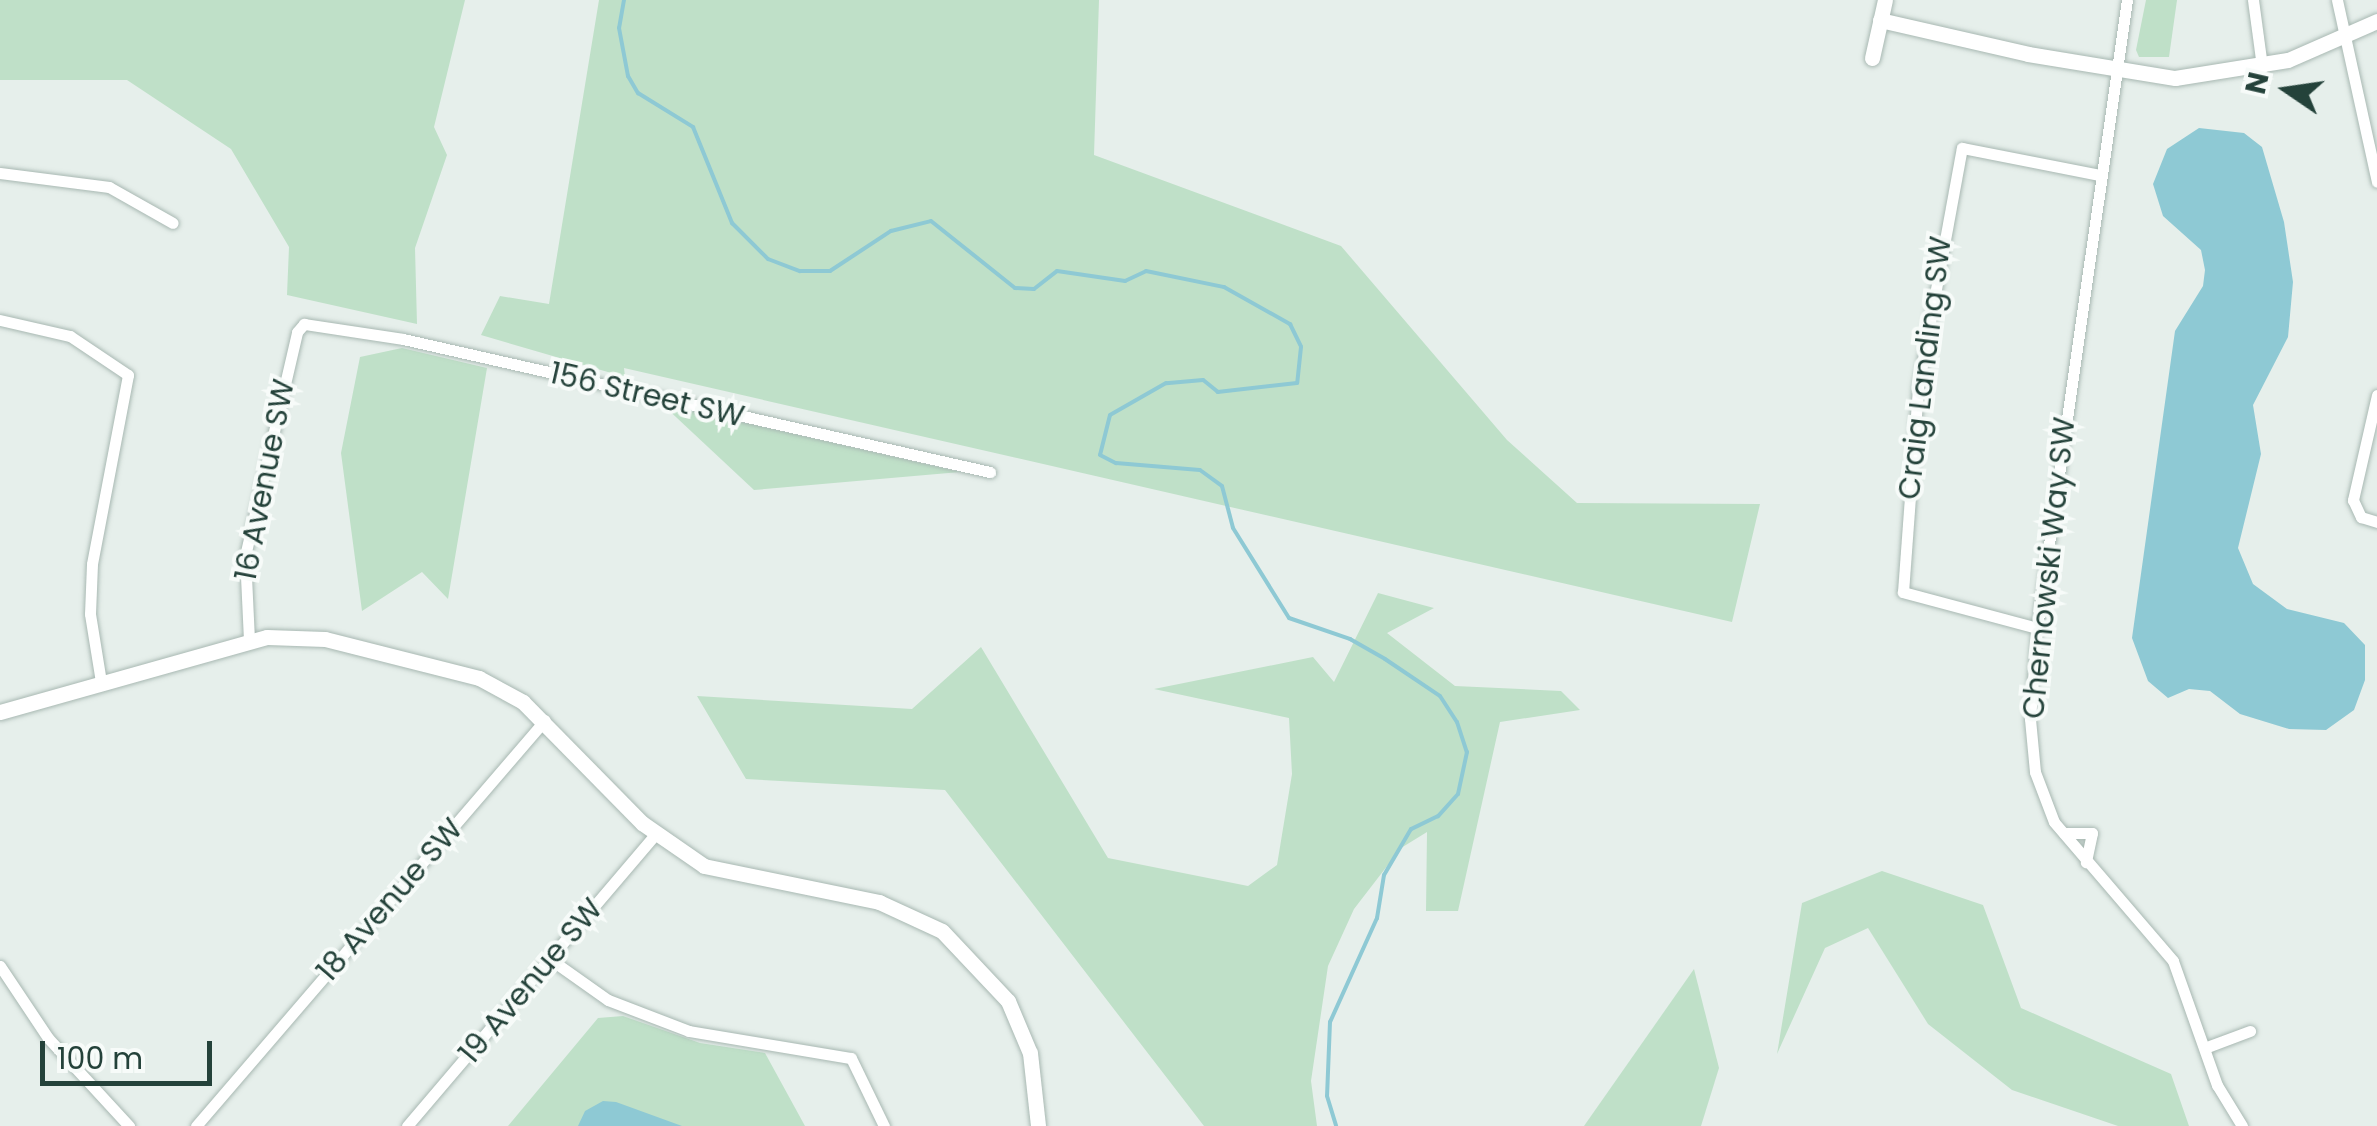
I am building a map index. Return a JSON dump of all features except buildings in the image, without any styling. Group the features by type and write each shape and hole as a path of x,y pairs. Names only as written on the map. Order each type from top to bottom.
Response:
{"street":[{"path":"1872,58 1885,0"},
{"name":"Chernowski Way SW","path":"2126,0 2036,628 2030,719 2035,772 2064,833 2173,961 2208,1047 2217,1086 2242,1126"},
{"path":"2253,0 2262,67"},
{"path":"2337,0 2377,182"},
{"path":"1880,20 2115,71 2175,78 2262,67 2346,38 2377,21"},
{"name":"Craig Landing SW","path":"2036,628 1902,592 1918,387 1962,148 2099,174"},
{"path":"0,173 109,187 174,222"},
{"path":"0,320 70,336 128,375 92,564 90,614 101,682"},
{"name":"156 Street SW","path":"304,324 403,340 990,472"},
{"name":"16 Avenue SW","path":"250,640 244,556 296,332 304,324"},
{"path":"2377,395 2353,500 2361,517 2377,522"},
{"path":"0,712 250,640 308,636 458,671 508,692 545,720 655,835 723,874 879,902 942,931 1008,1001 1030,1054 1038,1126"},
{"name":"18 Avenue SW","path":"196,1126 545,720"},
{"path":"2064,833 2092,833 2086,862"},
{"name":"19 Avenue SW","path":"407,1126 655,835"},
{"path":"550,959 608,1000 689,1031 850,1058 884,1126"},
{"path":"0,966 48,1038 128,1126"},
{"path":"2208,1047 2250,1031"}],"green space":[{"path":"0,0 465,0 434,127 447,155 415,248 417,324 287,295 289,247 231,149 127,80 0,80"},
{"path":"599,0 1099,0 1094,155 1341,246 1507,440 1577,503 1760,504 1732,622 624,368 625,377 481,335 500,296 549,304"},
{"path":"2146,0 2177,0 2169,57 2139,57 2136,50"},
{"path":"402,348 487,368 448,599 422,572 362,611 341,453 360,357"},
{"path":"662,404 960,472 754,490"},
{"path":"1378,593 1434,608 1387,633 1455,686 1561,691 1580,710 1500,722 1458,911 1426,911 1427,832 1401,848 1354,909 1328,966 1311,1081 1317,1126 1204,1126 945,790 746,779 697,696 912,709 981,647 1108,858 1248,886 1277,865 1292,774 1289,718 1154,689 1313,657 1334,682"},
{"path":"1882,871 1983,905 2021,1008 2171,1074 2189,1126 2118,1126 2012,1090 1928,1024 1868,928 1825,948 1777,1054 1802,903"},
{"path":"1694,969 1719,1068 1701,1126 1584,1126"},
{"path":"623,1016 700,1043 765,1053 805,1126 508,1126 598,1018"}],"water":[{"path":"2199,128 2244,133 2262,147 2284,222 2293,282 2288,337 2253,405 2261,454 2238,548 2253,584 2287,609 2344,623 2365,645 2365,680 2354,710 2326,730 2289,729 2240,714 2210,691 2189,689 2168,698 2148,681 2132,638 2175,331 2203,286 2205,270 2201,250 2163,216 2153,184 2167,149"},
{"path":"603,1101 682,1126 578,1126 585,1111"}],"waterway":[{"path":"624,0 619,28 628,76 638,93 693,127 732,223 768,259 800,271 830,271 891,231 931,221 1015,288 1034,289 1057,271 1125,281 1146,271 1224,287 1290,324 1301,347 1297,383 1218,392 1203,380 1166,383 1110,415 1100,455 1116,463 1200,470 1222,486 1233,528 1289,618 1350,639 1385,659 1440,696 1457,722 1467,752 1458,794 1438,816 1411,829 1384,875 1377,918 1330,1022 1327,1096 1336,1126"}]}
